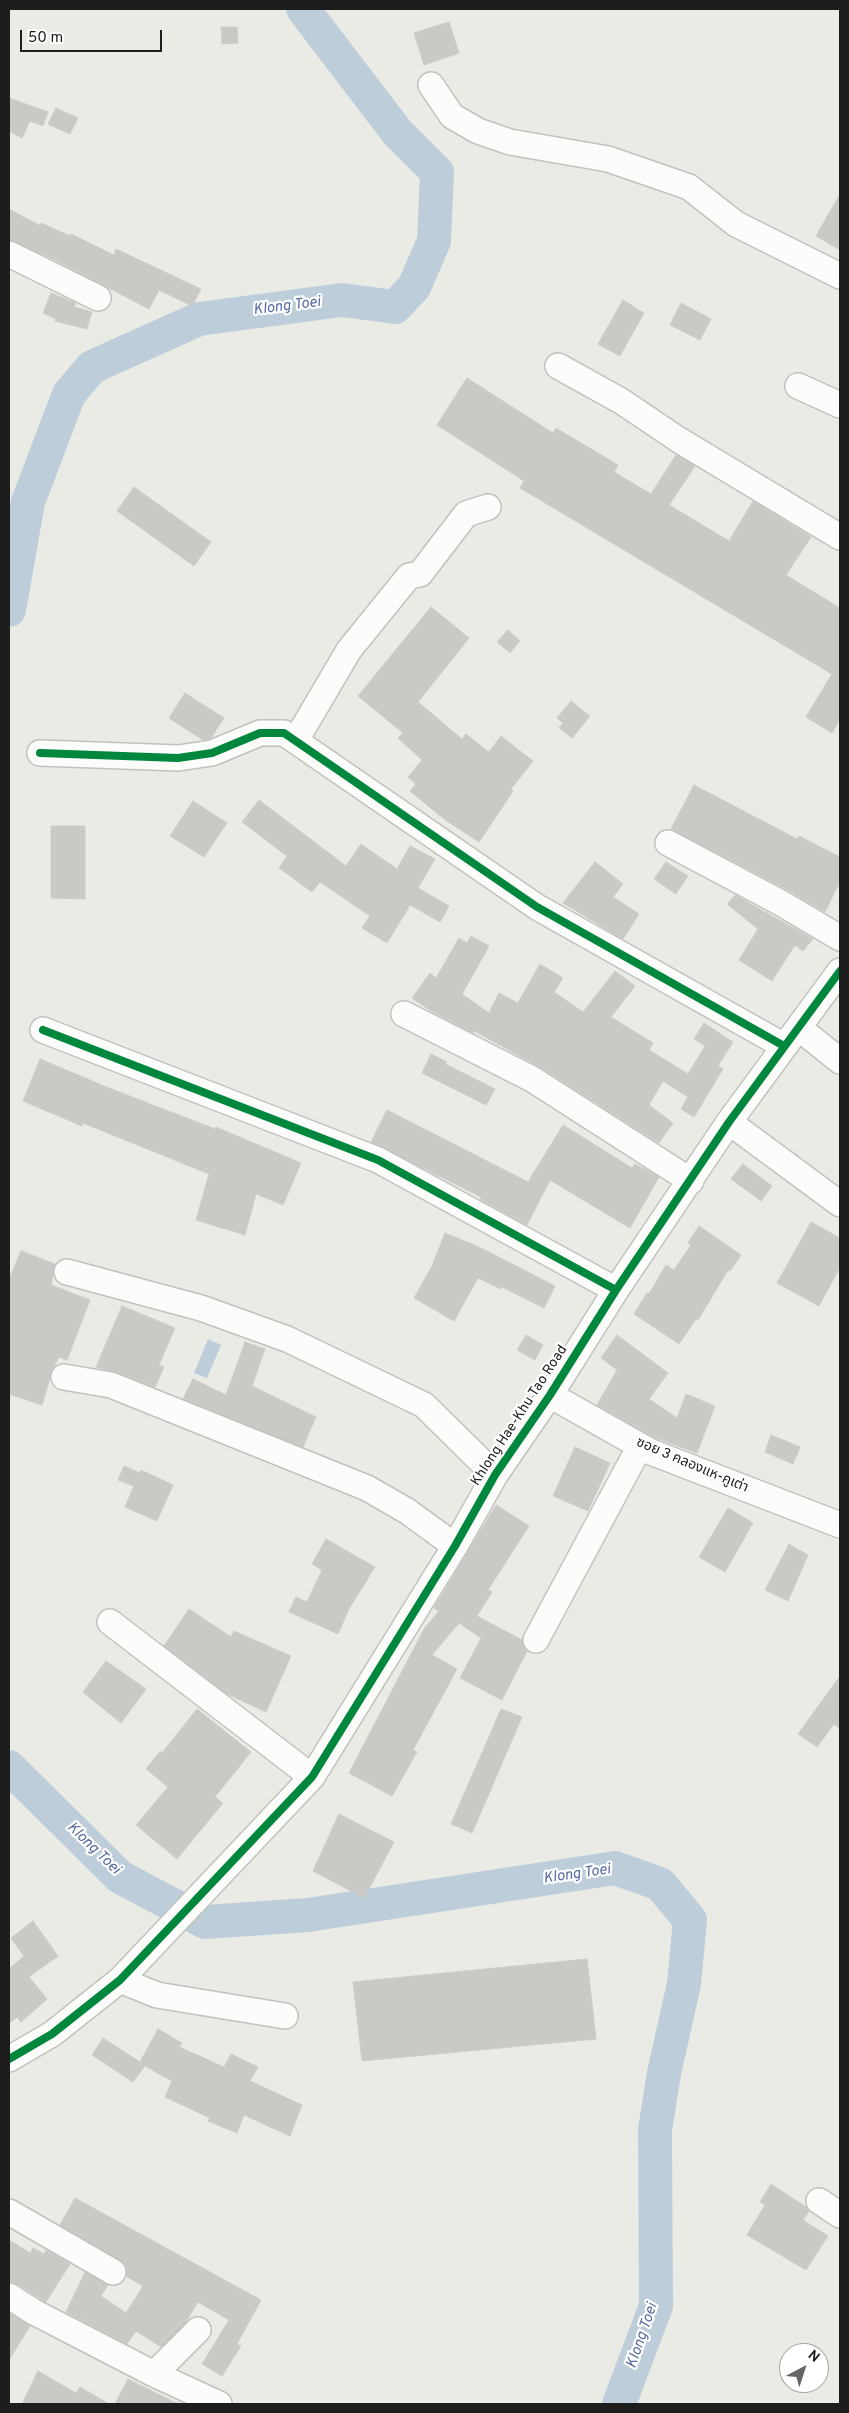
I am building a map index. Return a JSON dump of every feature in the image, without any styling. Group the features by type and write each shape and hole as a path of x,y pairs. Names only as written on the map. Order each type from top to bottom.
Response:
{"street":[{"path":"431,85 452,116 478,131 510,142 608,159 689,187 736,224 840,276"},
{"path":"9,254 98,298"},
{"path":"558,366 621,401 679,440 840,537"},
{"path":"798,386 840,405"},
{"path":"296,740 349,650 408,576 420,574 466,514 488,507"},
{"path":"40,753 178,758 212,753 260,733 284,733 537,907 840,1062"},
{"path":"668,843 781,903 840,938"},
{"name":"Khlong Hae-Khu Tao Road","path":"9,2059 52,2034 120,1980 312,1777 455,1546 495,1475 550,1395 616,1290 729,1122 840,971"},
{"path":"404,1014 532,1079 691,1181"},
{"path":"43,1030 378,1160 616,1290"},
{"path":"729,1122 840,1204"},
{"path":"67,1272 201,1308 287,1339 424,1405 495,1475"},
{"path":"64,1377 111,1385 367,1488 407,1511 455,1546"},
{"name":"ซอย 3 คลองแห-คูเต่า","path":"550,1395 651,1452 840,1525"},
{"path":"536,1640 640,1446"},
{"path":"110,1622 312,1777"},
{"path":"120,1980 157,1995 285,2016"},
{"path":"819,2201 840,2215"},
{"path":"9,2212 113,2272"},
{"path":"9,2296 34,2312 154,2374 219,2404"},
{"path":"154,2374 198,2330"}],"water":[{"path":"208,1339 221,1345 207,1378 194,1373"}],"building":[{"path":"449,22 459,53 424,65 414,33"},
{"path":"221,27 237,27 238,43 222,44"},
{"path":"9,98 48,112 43,126 30,121 22,138 9,131"},
{"path":"56,108 78,118 70,134 48,124"},
{"path":"840,194 840,250 816,236"},
{"path":"9,209 39,225 41,223 70,236 71,234 114,255 116,249 201,289 192,306 159,290 149,309 53,259 9,240"},
{"path":"51,293 76,303 74,307 92,312 87,329 55,321 56,319 43,313"},
{"path":"623,300 644,313 620,356 598,344"},
{"path":"681,303 711,319 700,340 670,325"},
{"path":"467,378 553,433 556,428 618,465 614,472 651,494 676,455 695,466 669,505 729,541 753,501 811,537 786,575 840,608 840,719 832,733 806,717 832,674 520,488 524,481 437,425"},
{"path":"134,487 211,542 194,566 117,511"},
{"path":"431,607 469,638 418,702 462,739 466,734 489,752 501,736 533,761 511,789 513,791 479,842 444,819 410,791 416,784 408,777 422,760 398,738 403,733 358,696"},
{"path":"508,630 520,641 510,653 497,642"},
{"path":"185,693 224,718 211,738 203,740 169,718"},
{"path":"571,701 590,716 572,738 559,728 563,723 557,718"},
{"path":"694,785 797,839 799,836 840,857 840,881 825,912 788,890 671,829"},
{"path":"259,800 346,866 361,844 397,869 410,846 435,859 418,888 449,906 440,922 410,905 387,943 362,928 370,916 320,882 312,892 279,868 287,856 242,822"},
{"path":"193,801 227,823 204,857 170,836"},
{"path":"51,826 85,826 85,899 51,898"},
{"path":"595,862 623,884 613,897 639,914 623,939 563,903"},
{"path":"666,862 688,876 676,894 654,879"},
{"path":"735,895 813,939 803,951 795,945 772,981 739,960 758,929 727,904"},
{"path":"471,936 489,946 462,994 489,1013 499,993 518,1003 540,964 563,978 554,992 583,1012 615,971 635,986 611,1017 653,1043 649,1050 688,1074 705,1046 694,1039 704,1023 733,1042 718,1066 723,1069 694,1117 681,1109 688,1097 663,1081 649,1105 673,1123 659,1143 540,1067 474,1031 473,1033 431,1011 412,998 430,973 436,978 459,938 467,943"},
{"path":"431,1054 447,1062 445,1064 495,1089 486,1105 422,1073"},
{"path":"40,1059 215,1129 216,1127 301,1163 283,1205 256,1194 245,1235 196,1220 209,1174 83,1123 82,1126 23,1101"},
{"path":"387,1110 528,1182 563,1125 632,1168 635,1164 659,1177 630,1228 550,1180 527,1225 480,1199 481,1197 371,1142"},
{"path":"743,1164 772,1186 761,1201 731,1179"},
{"path":"811,1222 840,1238 840,1267 819,1306 777,1283"},
{"path":"699,1226 741,1255 730,1271 728,1270 698,1320 696,1319 679,1344 634,1314 647,1293 649,1294 666,1265 674,1270 691,1245 688,1243"},
{"path":"445,1233 479,1247 555,1286 544,1308 502,1287 501,1289 478,1278 454,1321 414,1298 432,1266"},
{"path":"21,1251 55,1264 51,1285 90,1300 67,1360 59,1357 53,1368 42,1405 9,1394 9,1279"},
{"path":"122,1306 175,1328 159,1365 164,1367 155,1387 116,1372 96,1367"},
{"path":"526,1335 543,1345 535,1360 517,1350"},
{"path":"617,1335 668,1373 649,1399 677,1418 686,1394 715,1406 697,1453 656,1438 597,1405 617,1370 601,1358"},
{"path":"245,1342 265,1349 252,1386 316,1417 303,1447 183,1399 193,1379 226,1395"},
{"path":"771,1435 800,1447 793,1464 765,1452"},
{"path":"575,1447 610,1463 588,1511 553,1496"},
{"path":"124,1466 140,1473 141,1470 173,1485 157,1521 125,1507 134,1486 118,1480"},
{"path":"496,1505 529,1526 488,1590 492,1592 477,1616 522,1640 527,1651 502,1700 460,1678 481,1638 459,1623 432,1655 457,1669 413,1750 417,1752 392,1796 349,1773 424,1629 439,1611 434,1608"},
{"path":"728,1508 753,1523 725,1572 699,1557"},
{"path":"326,1539 375,1567 349,1609 338,1634 289,1612 296,1597 307,1602 322,1570 312,1564"},
{"path":"789,1544 808,1555 788,1601 765,1590"},
{"path":"189,1609 231,1637 234,1631 291,1656 266,1712 227,1694 164,1646"},
{"path":"106,1661 146,1689 121,1723 83,1692"},
{"path":"840,1676 840,1729 834,1724 817,1747 798,1734"},
{"path":"197,1709 251,1752 215,1797 223,1803 177,1859 136,1825 168,1787 146,1769 160,1751 162,1753"},
{"path":"501,1709 522,1717 472,1833 451,1824"},
{"path":"339,1814 394,1842 364,1898 313,1871"},
{"path":"33,1921 58,1956 29,1977 47,1999 21,2022 17,2017 9,2024 9,1969 24,1956 11,1938"},
{"path":"587,1959 596,2039 362,2061 353,1982"},
{"path":"158,2029 182,2043 179,2047 224,2067 231,2054 258,2067 250,2081 302,2105 290,2136 244,2115 237,2133 208,2121 210,2118 165,2097 172,2081 145,2066 133,2082 92,2055 103,2038 140,2062"},
{"path":"771,2184 806,2207 809,2211 803,2220 828,2236 806,2270 747,2235 765,2205 760,2202"},
{"path":"75,2198 261,2300 237,2344 241,2346 222,2376 202,2364 229,2320 198,2302 186,2322 161,2347 136,2331 127,2344 66,2312 85,2272 108,2285 101,2296 126,2313 143,2286 126,2276 126,2265 120,2260 60,2225"},
{"path":"9,2240 30,2253 33,2248 44,2254 46,2250 70,2264 46,2302 17,2284 9,2282"},
{"path":"9,2313 30,2326 9,2360"},
{"path":"38,2371 76,2393 80,2387 109,2404 22,2404"},
{"path":"128,2379 178,2404 115,2404"}],"waterway":[{"name":"Klong Toei","path":"9,610 28,502 69,394 92,367 199,319 342,300 395,307 414,287 434,241 437,172 397,132 303,9"},
{"name":"Klong Toei","path":"9,1767 120,1877 205,1922 308,1915 615,1868 660,1884 690,1920 684,1984 664,2073 655,2130 656,2306 619,2404"}],"cycle path":[{"path":"40,753 178,758 212,753 260,733 284,733 537,907 784,1046"},
{"path":"9,2059 52,2034 120,1980 312,1777 455,1546 495,1475 550,1395 616,1290 729,1122 840,971"},
{"path":"43,1030 378,1160 616,1290"}]}
